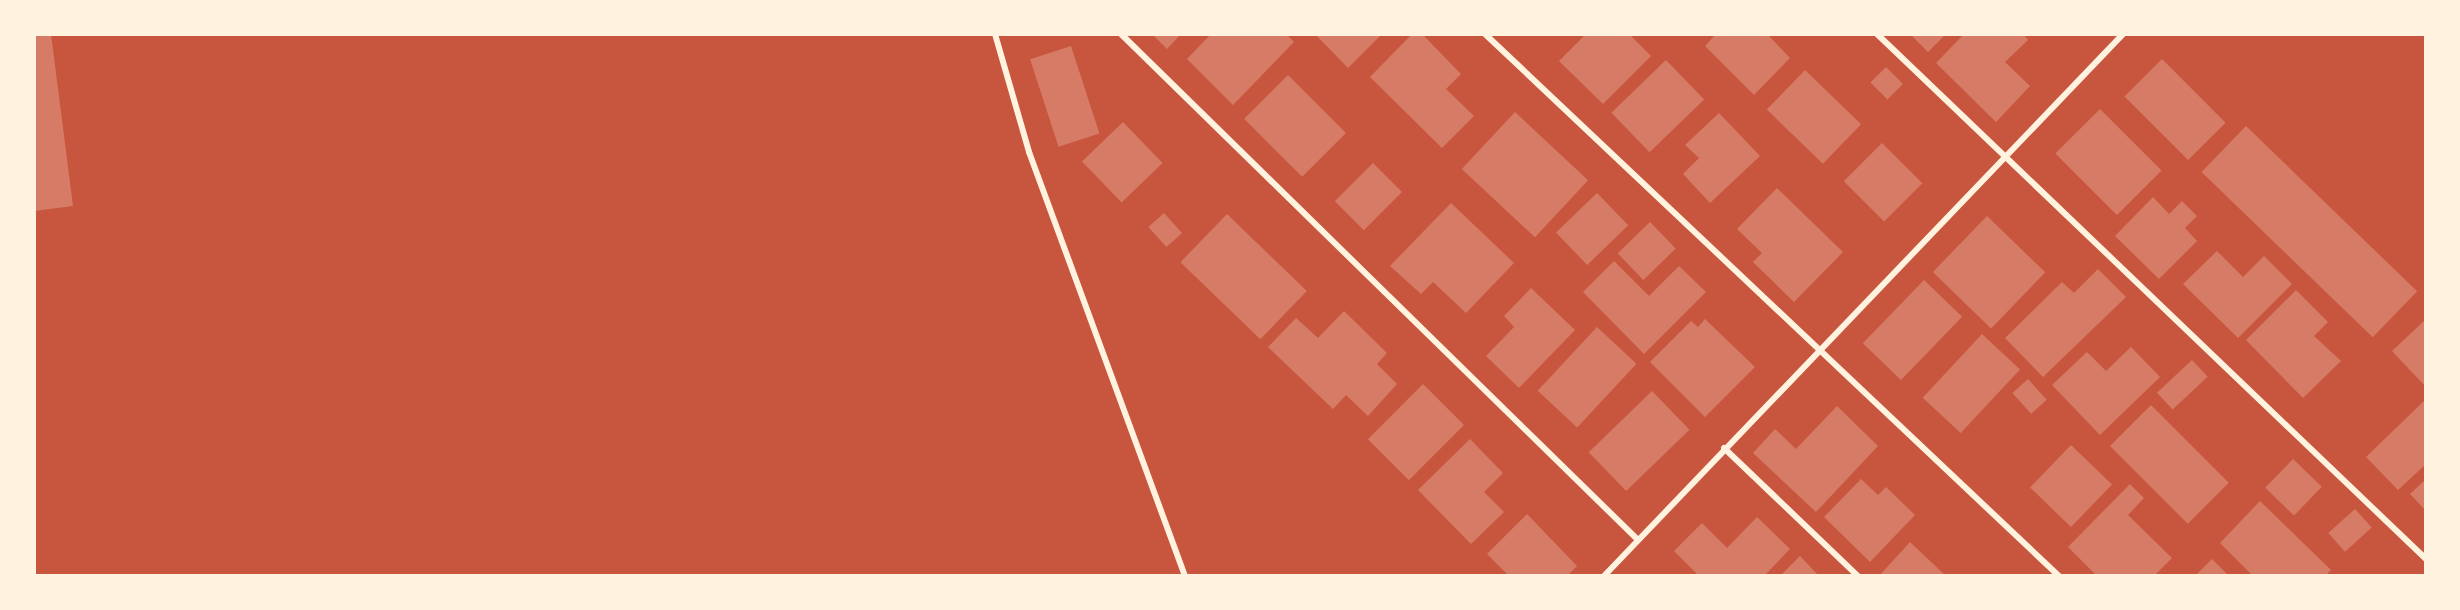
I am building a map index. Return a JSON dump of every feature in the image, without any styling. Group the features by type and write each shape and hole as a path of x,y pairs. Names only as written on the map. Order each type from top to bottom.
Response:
{"street":[{"path":"995,34 1029,152 1185,576"},
{"path":"1121,34 1638,540"},
{"path":"1485,34 2059,576"},
{"path":"1877,34 2004,158 2426,559"},
{"path":"1604,576 1724,448 2123,34"},
{"path":"1724,448 1858,576"}],"building":[{"path":"34,34 51,34 73,206 34,211"},
{"path":"1152,34 1181,34 1167,49"},
{"path":"1211,34 1286,34 1294,42 1233,105 1187,59"},
{"path":"1315,34 1382,34 1348,68"},
{"path":"1412,34 1422,34 1461,74 1446,89 1474,116 1442,148 1370,77"},
{"path":"1586,34 1629,34 1651,56 1603,104 1559,61"},
{"path":"1716,34 1767,34 1790,58 1754,95 1705,46"},
{"path":"1910,34 1946,34 1928,52"},
{"path":"1964,34 2023,34 2028,40 2005,62 2030,86 1996,122 1936,63"},
{"path":"1071,46 1099,133 1059,147 1030,59"},
{"path":"2162,59 2226,123 2188,160 2125,96"},
{"path":"1666,60 1704,100 1650,152 1611,113"},
{"path":"1886,67 1903,84 1887,100 1870,83"},
{"path":"1805,70 1861,124 1823,164 1767,110"},
{"path":"1288,75 1346,133 1302,177 1244,119"},
{"path":"2100,109 2162,171 2117,215 2055,154"},
{"path":"1515,112 1588,180 1535,237 1462,169"},
{"path":"1719,113 1760,156 1710,203 1683,174 1699,158 1685,145"},
{"path":"1123,122 1163,163 1122,203 1082,162"},
{"path":"2246,126 2417,291 2373,337 2202,172"},
{"path":"1882,143 1922,183 1884,221 1844,181"},
{"path":"1373,163 1402,192 1364,230 1335,201"},
{"path":"1777,188 1843,252 1794,302 1753,262 1762,253 1737,229"},
{"path":"1597,193 1628,225 1587,265 1556,233"},
{"path":"2153,197 2169,214 2182,201 2197,216 2185,228 2197,241 2159,279 2115,236"},
{"path":"1451,203 1514,263 1466,313 1433,282 1421,294 1390,266"},
{"path":"1164,213 1182,233 1166,247 1148,227"},
{"path":"1227,214 1307,291 1260,339 1180,262"},
{"path":"1987,216 2045,272 1991,328 1933,272"},
{"path":"1650,222 1676,249 1643,280 1618,253"},
{"path":"2217,251 2243,277 2264,256 2292,284 2238,338 2183,284"},
{"path":"1614,261 1649,296 1679,266 1706,292 1644,354 1583,292"},
{"path":"2098,269 2126,297 2043,377 2005,338 2062,282 2074,293"},
{"path":"1924,280 1962,317 1901,380 1863,343"},
{"path":"1531,288 1575,330 1519,388 1486,356 1514,327 1504,316"},
{"path":"2296,290 2328,322 2314,336 2341,361 2303,398 2246,340"},
{"path":"1344,311 1387,353 1377,364 1397,384 1368,416 1346,395 1333,409 1268,347 1296,318 1318,338"},
{"path":"1705,319 1755,367 1705,417 1650,362 1691,321 1698,327"},
{"path":"2426,319 2426,387 2392,351"},
{"path":"1597,327 1636,364 1577,427 1538,391"},
{"path":"1982,334 2020,369 1961,433 1923,398"},
{"path":"2131,347 2160,377 2100,435 2052,385 2087,352 2106,371"},
{"path":"2192,360 2208,377 2173,410 2157,393"},
{"path":"2028,379 2047,400 2031,414 2012,393"},
{"path":"1423,384 1464,425 1409,480 1368,439"},
{"path":"1652,391 1690,430 1626,491 1589,452"},
{"path":"2424,401 2426,464 2398,490 2366,457"},
{"path":"2151,405 2229,483 2188,524 2110,446"},
{"path":"1837,406 1878,446 1816,512 1753,453 1775,429 1796,449"},
{"path":"1470,439 1503,473 1484,492 1504,512 1471,544 1418,490"},
{"path":"2071,445 2112,485 2071,527 2030,487"},
{"path":"2293,459 2322,487 2294,516 2265,488"},
{"path":"1861,479 1878,495 1886,487 1915,515 1870,562 1824,517"},
{"path":"2426,479 2426,511 2410,494"},
{"path":"2130,484 2144,498 2128,515 2172,558 2154,576 2097,576 2068,547"},
{"path":"2260,501 2331,570 2325,576 2253,576 2220,543"},
{"path":"2355,509 2372,528 2345,552 2328,533"},
{"path":"1527,514 1577,566 1567,576 1509,576 1487,554"},
{"path":"1757,517 1790,549 1764,576 1699,576 1674,551 1702,523 1727,548"},
{"path":"1910,542 1946,576 1879,576"},
{"path":"1800,556 1819,576 1780,576"},
{"path":"2212,559 2229,576 2195,576"}]}
